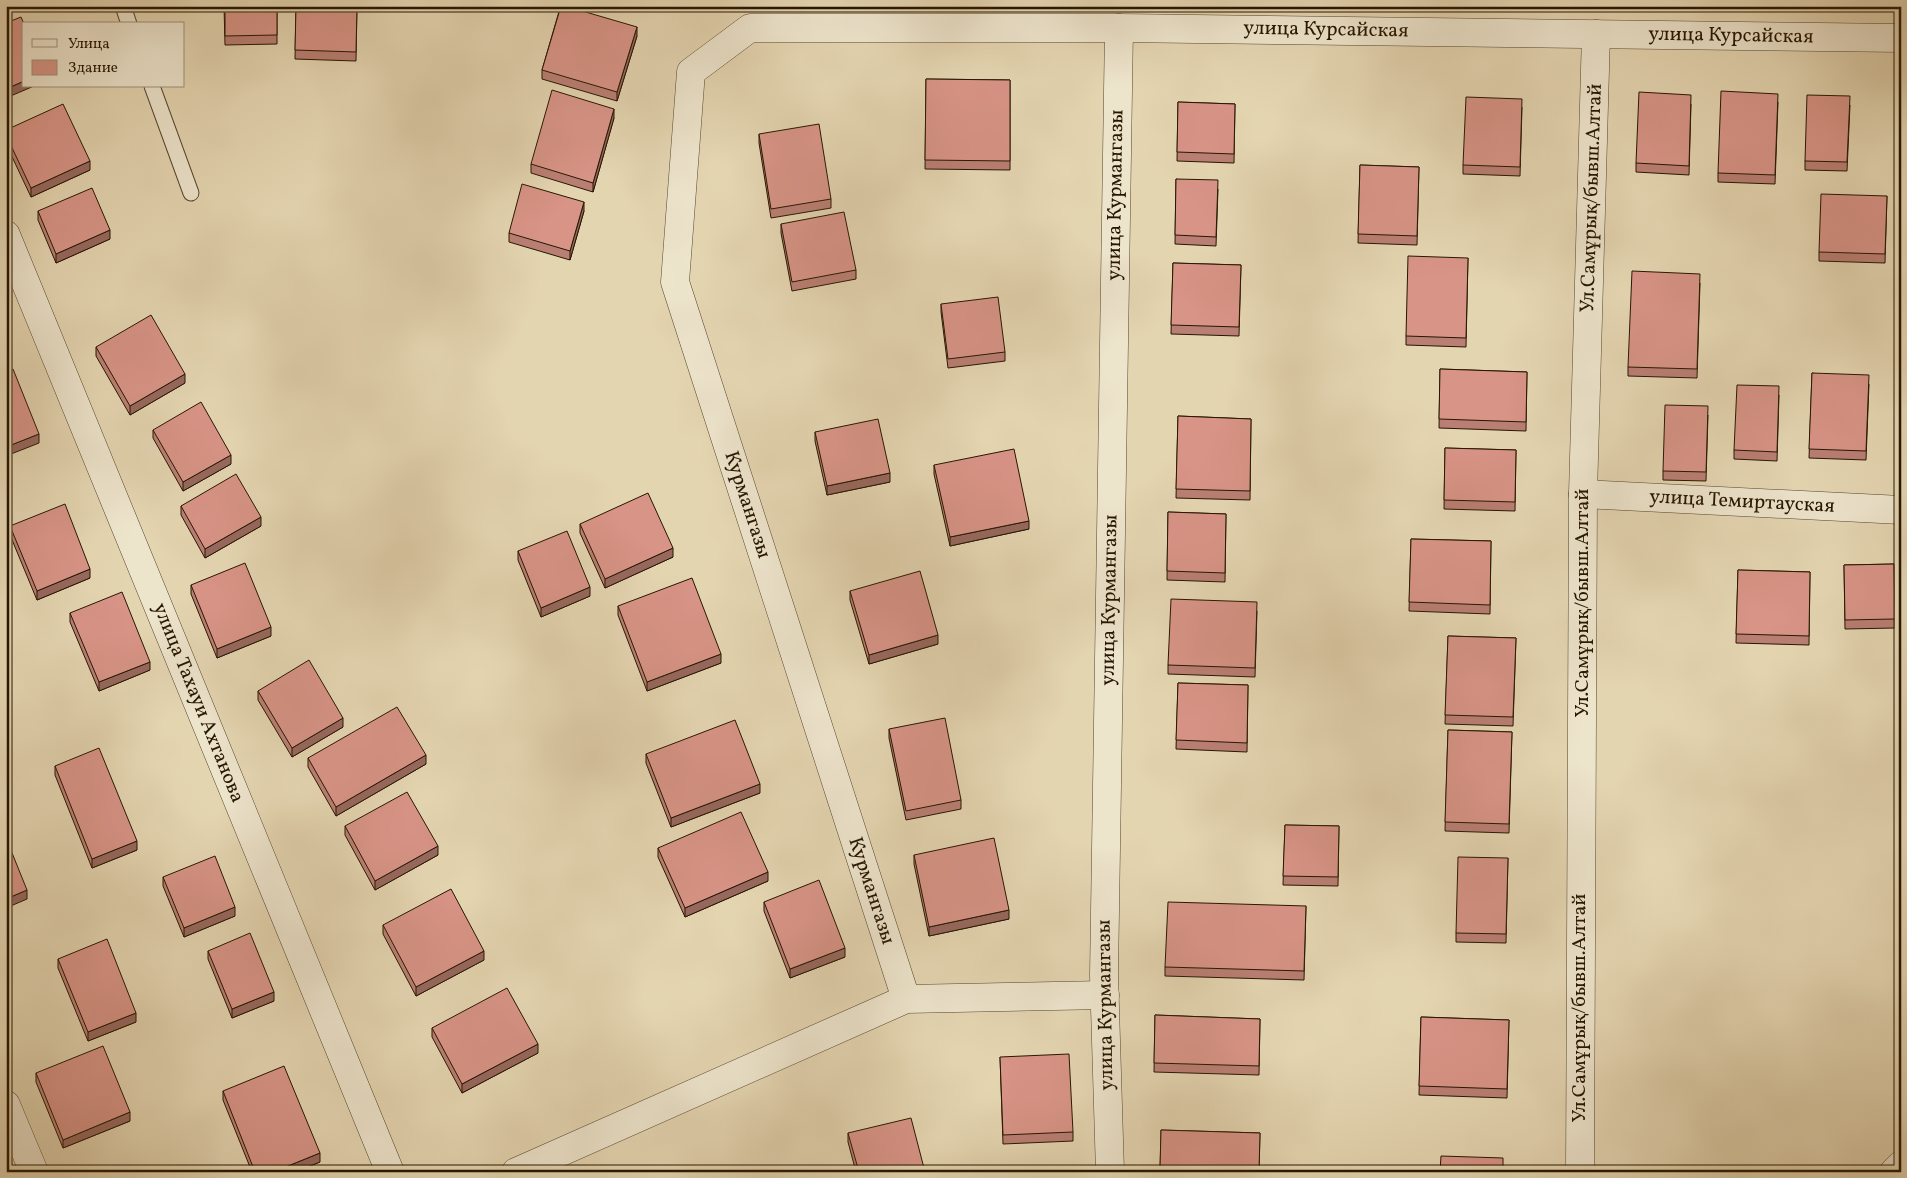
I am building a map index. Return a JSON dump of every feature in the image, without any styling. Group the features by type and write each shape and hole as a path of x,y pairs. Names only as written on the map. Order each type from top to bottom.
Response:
{"street":[{"name":"улица Курсайская","path":"750,28 900,17 1119,28 1901,38"},
{"name":"Курмангазы","path":"750,28 691,72 675,282 906,999"},
{"name":"улица Курмангазы","path":"1110,1172 1104,995 1119,28"},
{"name":"Ул.Самұрық/бывш.Алтай","path":"1580,1172 1583,494 1596,34"},
{"name":"улица Тахауи Ахтанова","path":"6,234 390,1172"},
{"name":"улица Темиртауская","path":"1583,494 1901,510"},
{"path":"516,1172 906,999 1104,995"},
{"path":"6,1105 34,1172"},
{"path":"1894,1172 1901,1165"}],"lane":[{"path":"122,6 128,22"},
{"path":"153,88 191,193"}],"building":[{"path":"225,6 277,6 277,35 225,36"},
{"path":"296,6 357,6 356,52 295,50"},
{"path":"561,6 637,27 617,92 542,70"},
{"path":"21,17 23,22 22,82 6,89 6,23"},
{"path":"926,79 1010,80 1010,161 925,160"},
{"path":"552,90 614,109 593,183 531,164"},
{"path":"1721,91 1778,94 1775,175 1718,173"},
{"path":"1639,92 1691,95 1689,166 1636,163"},
{"path":"1807,95 1850,96 1847,162 1805,161"},
{"path":"1466,97 1522,99 1520,167 1463,165"},
{"path":"1178,102 1235,104 1234,154 1177,152"},
{"path":"63,104 90,161 31,188 6,135 6,130"},
{"path":"819,124 831,199 771,209 759,134"},
{"path":"1360,165 1419,167 1417,236 1358,234"},
{"path":"1176,179 1218,180 1216,237 1175,235"},
{"path":"522,184 584,202 570,251 509,233"},
{"path":"92,188 110,230 56,254 38,211"},
{"path":"1821,194 1887,196 1885,254 1819,252"},
{"path":"844,212 856,270 792,282 781,224"},
{"path":"1408,256 1468,258 1466,338 1406,336"},
{"path":"1173,263 1241,265 1239,327 1171,325"},
{"path":"1632,271 1700,274 1697,369 1628,367"},
{"path":"998,297 1005,352 948,359 941,304"},
{"path":"151,315 185,374 130,406 96,347"},
{"path":"13,369 39,434 6,447 6,372"},
{"path":"1440,369 1527,372 1526,422 1439,419"},
{"path":"1812,373 1869,375 1866,451 1809,449"},
{"path":"1899,382 1901,382 1901,453 1897,453"},
{"path":"1737,385 1779,386 1777,452 1734,450"},
{"path":"201,402 231,455 183,482 153,430"},
{"path":"1665,405 1708,406 1706,472 1663,471"},
{"path":"1178,416 1251,419 1250,491 1176,489"},
{"path":"878,419 890,473 827,486 815,432"},
{"path":"1445,448 1516,450 1515,502 1444,500"},
{"path":"1014,449 1029,521 950,537 934,465"},
{"path":"236,474 261,517 205,549 181,506"},
{"path":"648,493 673,548 605,579 580,524"},
{"path":"65,504 90,569 37,591 10,526"},
{"path":"1168,512 1226,514 1225,573 1167,571"},
{"path":"567,531 590,587 541,608 518,551"},
{"path":"1411,539 1491,541 1490,605 1409,602"},
{"path":"245,563 271,627 217,649 191,585"},
{"path":"1894,564 1895,619 1845,620 1844,565"},
{"path":"1738,570 1810,572 1809,636 1736,634"},
{"path":"920,571 938,635 869,655 850,591"},
{"path":"692,578 721,654 647,682 618,606"},
{"path":"122,592 150,662 99,682 70,613"},
{"path":"1171,599 1257,602 1255,668 1168,665"},
{"path":"1448,636 1516,638 1513,717 1445,715"},
{"path":"309,660 343,718 292,748 258,691"},
{"path":"1178,683 1248,685 1247,743 1176,740"},
{"path":"397,707 426,755 336,807 308,758"},
{"path":"945,718 961,800 906,811 889,729"},
{"path":"735,720 760,784 671,818 646,754"},
{"path":"1448,730 1512,732 1509,824 1445,822"},
{"path":"99,748 137,841 92,859 55,766"},
{"path":"407,792 438,846 375,881 345,826"},
{"path":"741,812 768,872 685,908 658,848"},
{"path":"1285,825 1339,826 1338,877 1283,876"},
{"path":"6,838 27,890 6,899"},
{"path":"994,838 1009,910 929,927 914,855"},
{"path":"215,856 235,907 184,928 163,877"},
{"path":"1458,857 1508,858 1506,934 1456,933"},
{"path":"819,880 845,948 790,969 764,902"},
{"path":"451,889 484,951 416,987 383,925"},
{"path":"1168,902 1306,906 1304,971 1165,967"},
{"path":"250,933 274,992 232,1009 208,951"},
{"path":"107,939 136,1013 88,1032 58,959"},
{"path":"507,988 538,1044 462,1084 432,1028"},
{"path":"1155,1015 1260,1019 1259,1066 1154,1063"},
{"path":"1421,1017 1509,1020 1507,1089 1419,1086"},
{"path":"103,1046 130,1112 63,1140 36,1073"},
{"path":"1069,1054 1073,1132 1003,1135 1000,1057"},
{"path":"284,1066 320,1153 273,1172 255,1172 223,1091"},
{"path":"911,1118 925,1172 859,1172 848,1133"},
{"path":"1161,1130 1260,1133 1259,1171 1160,1168"},
{"path":"1441,1156 1503,1158 1503,1172 1440,1172"}]}
